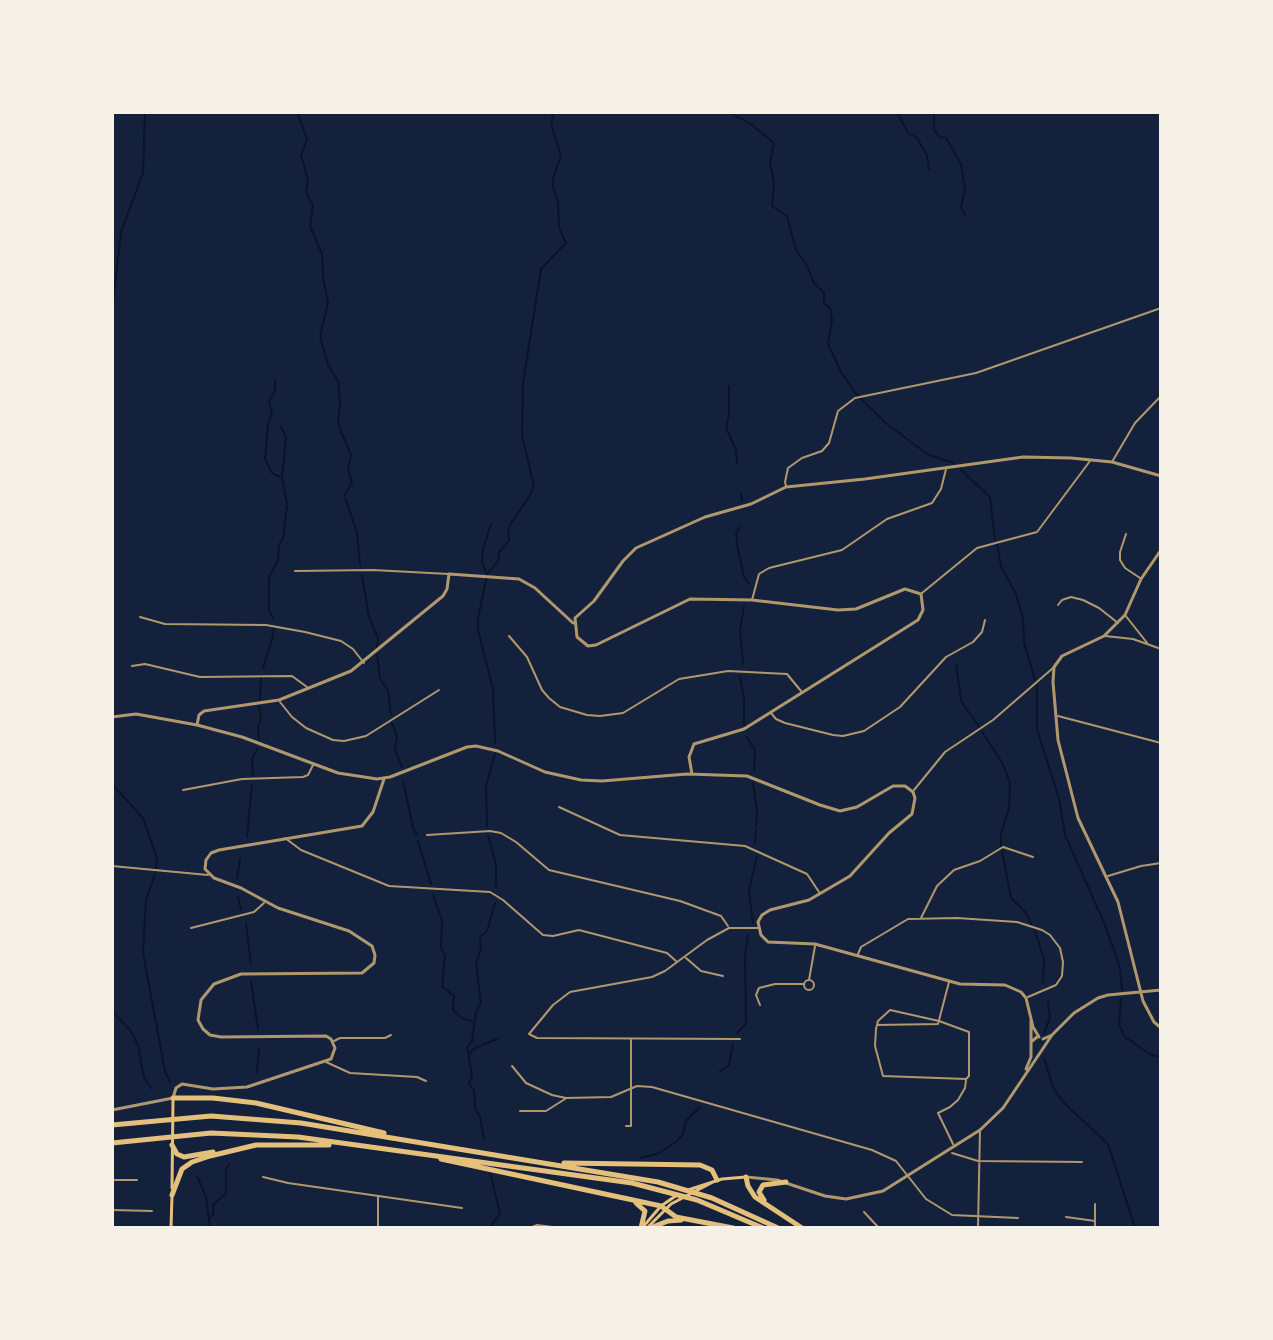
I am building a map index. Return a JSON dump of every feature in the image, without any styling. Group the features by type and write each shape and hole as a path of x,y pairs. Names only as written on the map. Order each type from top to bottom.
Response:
{"highway":[{"path":"173,1098 213,1098 256,1103 439,1145"},
{"path":"112,1125 189,1117 285,1121 671,1185 706,1196 778,1228"},
{"path":"112,1143 184,1134 269,1134 401,1151 611,1179 662,1189 763,1228"},
{"path":"172,1145 177,1154 184,1157 245,1146 351,1145"},
{"path":"172,1195 176,1178 186,1165 245,1146"},
{"path":"401,1151 662,1208 672,1215 733,1228"},
{"path":"512,1157 565,1163 700,1165 712,1170 717,1180"},
{"path":"746,1177 752,1193 802,1228"},
{"path":"781,1213 761,1197 760,1189 769,1183 786,1182"},
{"path":"600,1194 642,1206 645,1228 668,1221 694,1220"}],"main road":[{"path":"171,1228 173,1098"},
{"path":"645,1228 662,1208 682,1193 717,1180 746,1177"}],"street":[{"path":"786,487 788,468 802,458 822,451 829,443 838,411 855,398 976,373 1161,308"},
{"path":"1112,462 1135,423 1161,396"},
{"path":"921,594 905,589 856,609 838,610 752,600 690,599 596,645 588,646 577,637 574,623 579,612 594,601 636,548 705,517 751,504 786,487 1023,457 1112,462 1161,476"},
{"path":"921,594 977,548 1037,532 1090,461"},
{"path":"752,600 759,574 769,568 842,550 887,519 932,503 941,489 946,468"},
{"path":"1126,534 1120,560 1125,568 1141,579"},
{"path":"913,792 945,752 993,720 1068,651 1104,636 1118,623 1160,551"},
{"path":"295,571 373,570 519,579 574,623"},
{"path":"197,725 199,715 204,711 279,700 351,671 443,596 449,574"},
{"path":"692,774 689,757 694,744 744,729 918,620 923,610 921,594"},
{"path":"1058,605 1071,597 1083,600 1118,623"},
{"path":"1125,615 1149,645"},
{"path":"140,617 165,624 266,625 305,632 341,641 353,649 364,663"},
{"path":"771,713 785,723 833,735 864,731 900,707 946,657 973,642 982,632 985,620"},
{"path":"509,636 527,657 542,690 549,698 573,712 600,716 623,713 679,679 728,671 787,674 802,692"},
{"path":"1104,636 1124,637 1161,649"},
{"path":"132,666 145,664 200,677 292,676 307,687"},
{"path":"1054,667 1058,740 1078,818 1108,876 1125,922 1140,991 1149,1013 1161,1028"},
{"path":"279,700 298,723 333,740 344,741 366,736 439,690"},
{"path":"112,717 136,714 197,725 242,737 348,776 384,779 476,746 498,751 545,772 581,780 692,774 747,776 840,811 857,807 893,786 905,786 913,792 915,803 912,814 889,833 850,876 799,904 770,910 762,915 758,928 768,942 815,944 949,982 1005,985 1021,992 1026,998 1034,1032 1045,1046"},
{"path":"1056,716 1161,743"},
{"path":"183,790 242,779 303,777 308,775 313,765"},
{"path":"208,875 205,866 211,853 362,826 373,812 384,779"},
{"path":"559,807 620,835 745,846 807,874 820,894"},
{"path":"427,835 486,831 501,833 549,870 689,903 721,916 729,928"},
{"path":"285,838 301,850 389,886 490,892 543,935 579,930 662,952 677,962"},
{"path":"921,918 937,886 954,870 980,861 1003,847 1033,857"},
{"path":"1108,876 1161,864"},
{"path":"112,866 208,875 265,902 361,937 374,949 372,965 362,973 256,972 224,978 211,986 202,998 199,1022 205,1031 216,1037 323,1036 332,1041 335,1053 326,1062 247,1087 213,1089 182,1084 178,1085 173,1098 112,1110"},
{"path":"191,928 254,912 265,902"},
{"path":"858,955 861,947 908,919 1017,922 1042,930 1060,948 1062,976 1056,985 1026,998"},
{"path":"112,922 112,927"},
{"path":"740,1039 537,1038 530,1035 530,1031 553,1005 570,992 652,977 729,928 758,928"},
{"path":"760,1005 756,995 759,988 775,984 804,984 809,980 815,944"},
{"path":"685,958 701,971 723,976"},
{"path":"804,984 807,990 812,989 814,984 809,980"},
{"path":"876,1025 937,1025 949,982"},
{"path":"746,1177 786,1182 825,1196 854,1199 883,1191 980,1130 1003,1108 1052,1035 1074,1013 1098,998 1161,990"},
{"path":"954,1147 938,1113 958,1100 965,1088 969,1076 969,1032 939,1021 890,1010 884,1012 876,1025 875,1046 883,1076 966,1079"},
{"path":"1025,1073 1032,1049 1031,1016"},
{"path":"332,1041 391,1035"},
{"path":"1031,1042 1052,1035"},
{"path":"626,1126 631,1126 631,1039"},
{"path":"1032,1049 1041,1051"},
{"path":"326,1062 350,1073 417,1077 426,1081"},
{"path":"512,1066 526,1083 552,1095 566,1098 611,1097 637,1086 658,1088 872,1150 896,1161 926,1199 938,1209 952,1215 978,1218 1018,1218"},
{"path":"552,1095 554,1106"},
{"path":"520,1111 539,1113 566,1098"},
{"path":"978,1228 980,1130"},
{"path":"952,1153 978,1161 1082,1162"},
{"path":"263,1177 462,1208"},
{"path":"112,1180 137,1180"},
{"path":"378,1196 378,1228"},
{"path":"1095,1204 1095,1228"},
{"path":"112,1210 152,1211"},
{"path":"864,1212 879,1228"},
{"path":"1066,1217 1095,1221"},
{"path":"530,1228 537,1225 560,1228"}],"waterway":[{"path":"112,310 121,232 143,173 145,112"},
{"path":"297,112 307,139 301,155 308,180 306,191 313,206 310,226 322,254 328,303 320,336 328,365 338,381 338,424 351,455 348,469 352,483 345,495"},
{"path":"495,743 493,689 478,630 478,618 487,575 498,561 499,552 509,541 511,523 534,486 522,436 523,383 541,269 566,243 559,227 558,201 553,187 561,155 551,124 554,112"},
{"path":"729,112 774,143 770,162 774,183 772,206 787,216 796,250 814,283 824,293 824,303 830,308 832,320 828,344 841,372 856,394 887,424 927,454 954,463"},
{"path":"894,112 899,115"},
{"path":"934,112 934,130 940,137 946,138 961,164 965,190 961,207 965,215"},
{"path":"900,118 927,155 929,169"},
{"path":"275,379 275,391 269,401 272,413 265,459 272,473 282,478"},
{"path":"729,386 726,428 736,450 737,463"},
{"path":"281,427 286,437 282,478 287,503"},
{"path":"961,470 990,497 995,539"},
{"path":"741,494 742,501"},
{"path":"345,498 357,532 360,564"},
{"path":"273,618 269,610 269,577 278,560 287,506"},
{"path":"486,572 482,563 483,549 491,524"},
{"path":"739,527 736,534 738,550 744,577 749,583"},
{"path":"997,544 1001,566 1016,594 1023,619 1024,642 1035,680"},
{"path":"362,575 369,617 378,638 377,647"},
{"path":"743,664 740,631 744,606"},
{"path":"263,668 274,628"},
{"path":"377,655 380,679 388,690 391,715"},
{"path":"956,664 961,701 980,728"},
{"path":"740,676 744,725"},
{"path":"260,699 261,677"},
{"path":"1037,686 1037,729 1059,799 1065,835 1105,925 1120,968 1122,989"},
{"path":"259,706 259,739"},
{"path":"392,723 397,736 395,750 402,767"},
{"path":"982,732 1002,762 1010,783 1009,808 1001,834 1001,848"},
{"path":"747,737 755,750 754,770"},
{"path":"253,774 252,759 258,748"},
{"path":"487,826 486,786 495,754"},
{"path":"403,781 417,835"},
{"path":"753,783 756,827"},
{"path":"112,784 143,818 157,858 156,869"},
{"path":"247,837 252,785"},
{"path":"755,843 756,831"},
{"path":"488,836 496,864 496,886"},
{"path":"418,841 431,884"},
{"path":"1002,851 1011,898 1027,914 1031,924"},
{"path":"753,923 749,891 757,856"},
{"path":"237,878 240,859"},
{"path":"155,874 146,900 143,953 165,1071 170,1082"},
{"path":"433,895 442,920 441,947 445,956 442,986 454,996 453,1010 462,1018 475,1022"},
{"path":"238,897 241,909"},
{"path":"484,1140 475,1108 474,1090 469,1084 472,1076 467,1047 472,1041 476,1012 481,1003 476,963 481,949 480,937 487,931 495,903"},
{"path":"246,923 251,965"},
{"path":"1034,928 1044,959 1043,982"},
{"path":"737,1033 746,1024 745,956 748,935"},
{"path":"251,982 258,1029"},
{"path":"1121,999 1119,1024 1124,1036 1149,1054 1161,1057"},
{"path":"1044,1034 1050,1017 1048,1001"},
{"path":"112,1011 130,1030 138,1045 144,1078 152,1089"},
{"path":"470,1054 473,1049 499,1038"},
{"path":"719,1072 729,1065 733,1044"},
{"path":"257,1073 259,1049"},
{"path":"1044,1059 1054,1089 1065,1104 1108,1144 1135,1228"},
{"path":"640,1158 657,1154 676,1142 683,1134 686,1121 700,1107"},
{"path":"209,1218 213,1215 213,1205 226,1193 226,1169 229,1164"},
{"path":"489,1228 500,1214 490,1172"},
{"path":"197,1176 206,1197 210,1228"}]}
